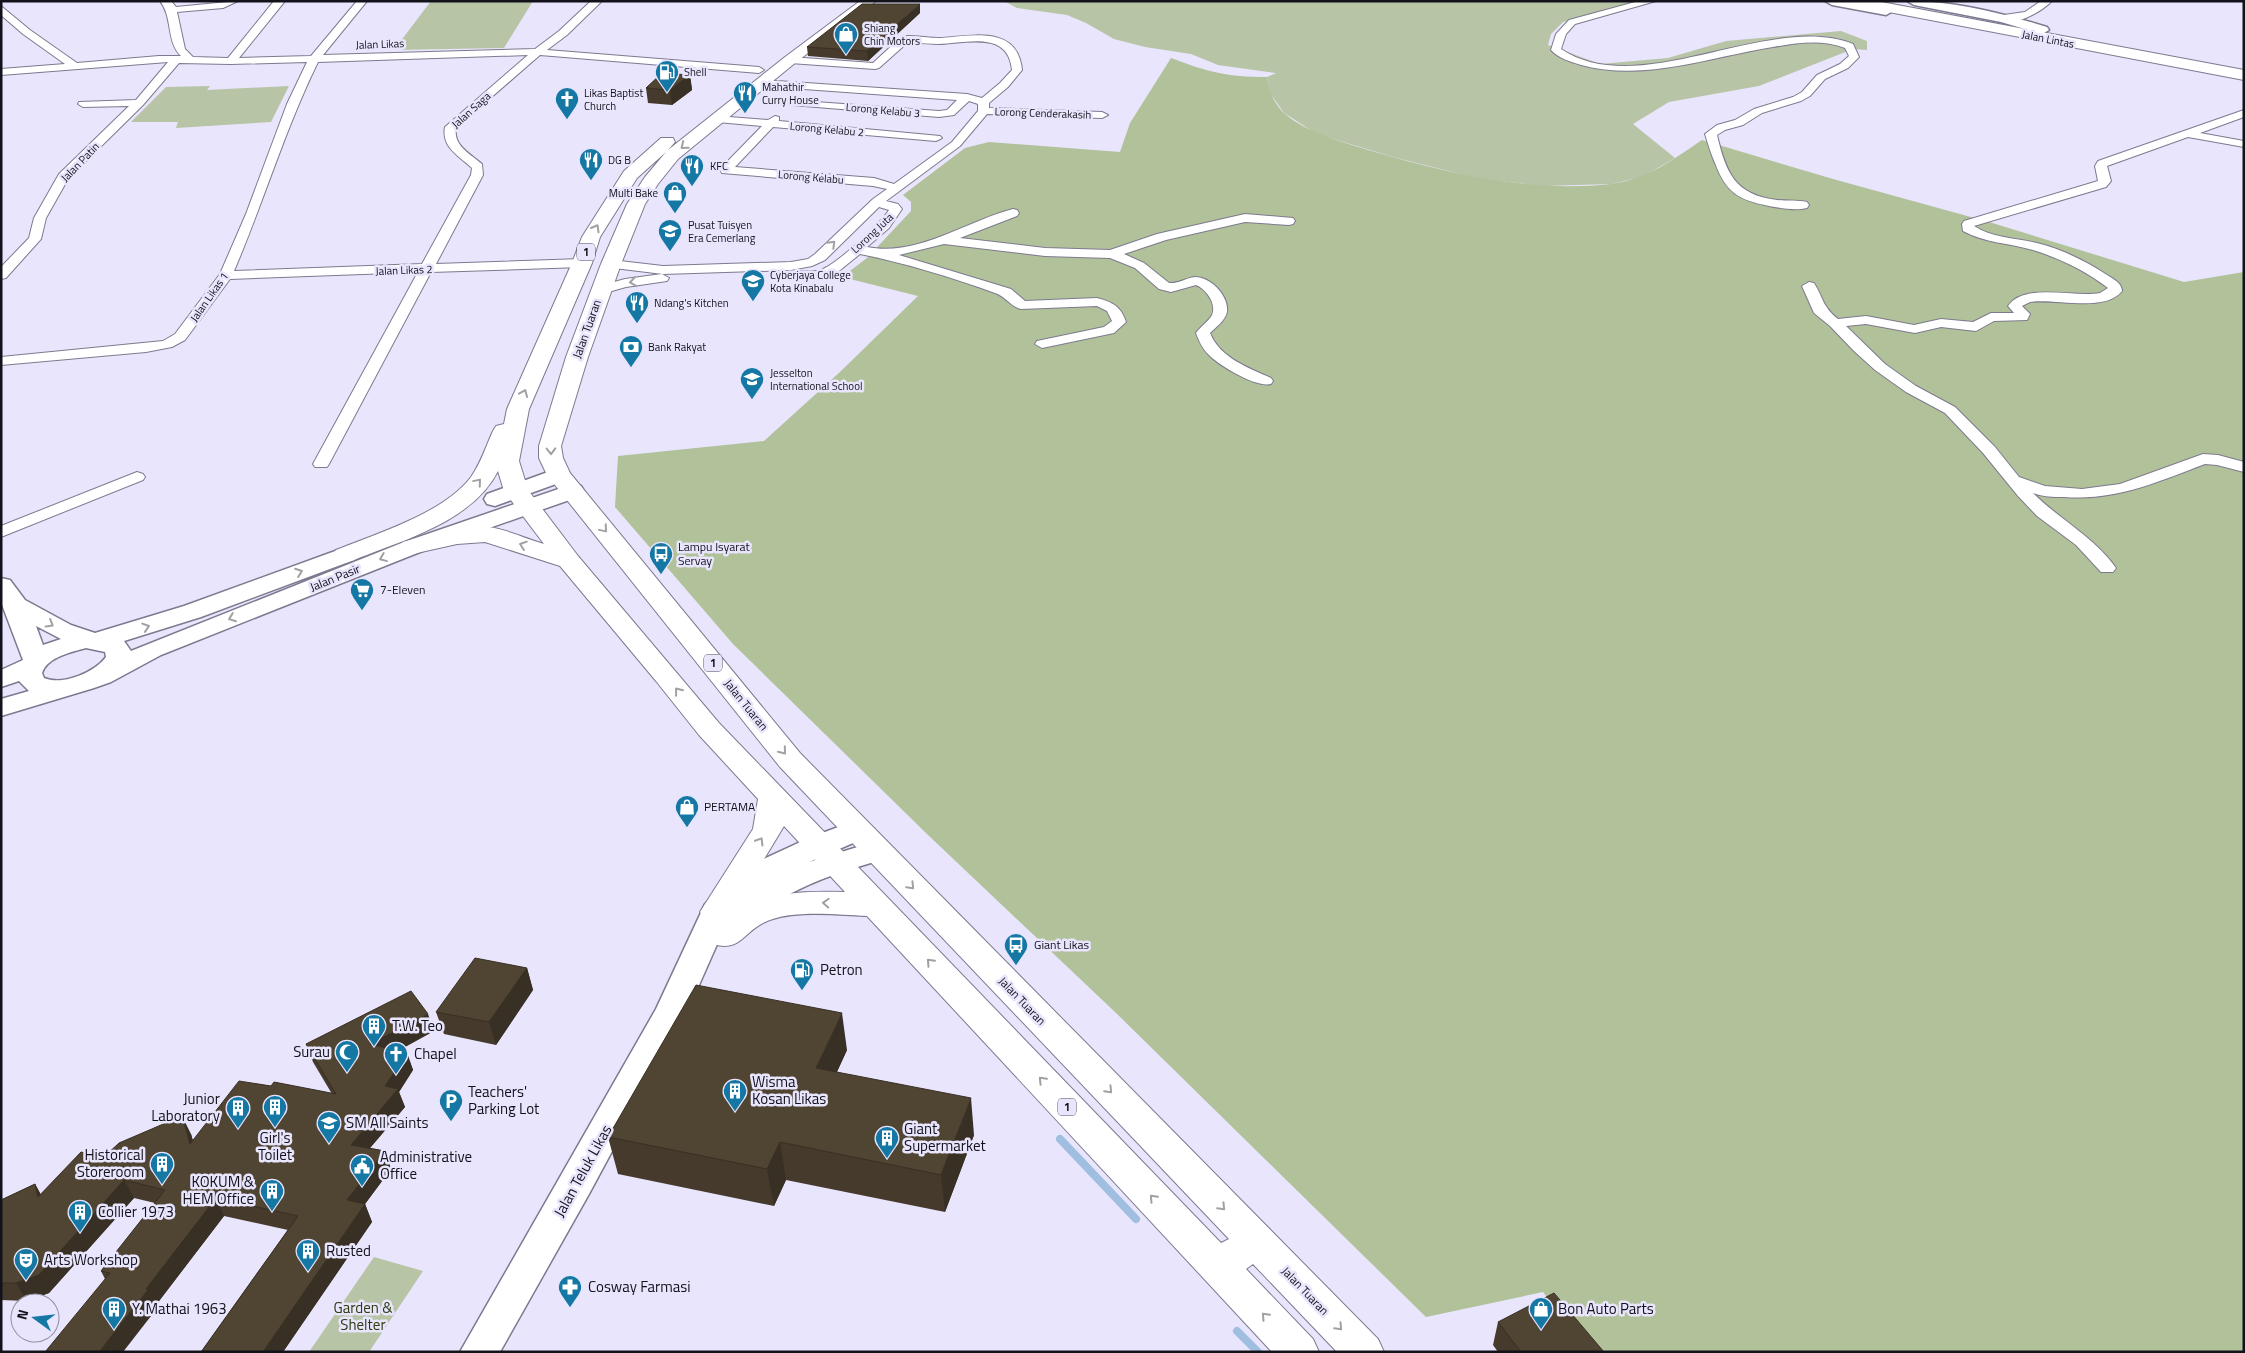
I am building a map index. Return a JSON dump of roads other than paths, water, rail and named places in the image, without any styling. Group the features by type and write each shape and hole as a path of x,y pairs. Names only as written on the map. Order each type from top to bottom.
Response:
{"main road":[{"name":"Jalan Tuaran","path":"869,1 851,7 760,77 637,167 620,194 608,207 591,237 582,263 515,416 507,461 522,498 569,561 666,675 709,729 1299,1352"},
{"path":"1832,1 1944,20"},
{"name":"Jalan Lintas","path":"1852,1 2244,76"},
{"name":"Jalan Lintas","path":"1888,1 2183,55 2244,64"},
{"path":"1914,1 2004,18 2042,30"},
{"name":"Jalan Tuaran","path":"851,7 790,60 760,77 717,119 672,155 651,181 636,204 601,290 577,357 550,446 551,458 566,483 790,760 1364,1352"},
{"path":"345,555 429,518 463,498 481,480 503,433 515,416"},
{"name":"Jalan Pasir","path":"34,664 58,647 141,629 345,555 566,483"},
{"name":"Jalan Pasir","path":"72,687 102,676 152,650 412,547 522,498"},
{"path":"412,547 457,537 487,534 569,561"},
{"path":"7,597 62,630 93,640 110,642 117,647 119,653 118,661 102,676"},
{"path":"7,597 34,664 29,676 33,683 42,688 72,687"},
{"path":"1,679 34,664"},
{"path":"1,708 72,687"},
{"path":"721,924 768,829 773,797"},
{"name":"Jalan Teluk Likas","path":"479,1352 576,1184 672,1010 682,988 721,924 753,903 795,880 827,854 867,840"},
{"path":"721,924 753,914 808,902 875,904"},
{"path":"1218,1266 1256,1242"}],"street":[{"path":"165,1 172,10 180,50 190,60"},
{"path":"172,10 223,4 233,1"},
{"path":"232,61 280,1"},
{"name":"Jalan Likas 1","path":"1,362 110,352 167,344 180,337 226,275 252,214 292,104 314,59 362,1"},
{"name":"Jalan Saga","path":"424,270 473,182 478,167 452,143 448,133 450,127 538,52 582,18 597,1"},
{"path":"1651,1 1572,22 1566,26 1556,44 1556,50 1595,65 1621,68 1702,58 1763,45 1808,40 1834,41 1850,46 1853,49 1854,57 1850,62 1821,77 1806,94 1797,100 1758,111 1739,122 1721,127 1711,134 1724,173 1729,183 1739,191 1772,204 1803,205"},
{"path":"2004,18 2028,15 2047,1"},
{"path":"1,9 24,31 74,65"},
{"path":"2028,15 2029,19 2042,30"},
{"path":"790,60 875,66 904,40 997,40 1011,50 1015,59 1016,70 983,107 956,144 877,202"},
{"name":"Jalan Likas","path":"1,72 74,65 176,59 232,61 538,52 760,77 809,86"},
{"name":"Jalan Patin","path":"1,275 25,252 35,238 40,218 63,177 139,103 176,59"},
{"path":"770,124 809,86"},
{"name":"Lorong Cenderakasih","path":"809,86 967,97 983,107 1102,115"},
{"name":"Lorong Kelabu 3","path":"792,102 939,114 950,113 967,97"},
{"path":"83,104 139,103"},
{"path":"1835,323 1866,320 1915,329 1929,324 1941,323 1976,327 1991,317 2013,319 2022,317 2023,314 2016,306 2017,303 2026,297 2082,300 2115,291 2115,287 2075,264 2036,247 1983,236 1967,228 1968,224 2097,186 2105,181 2102,164 2244,113"},
{"name":"Lorong Kelabu 2","path":"717,119 936,138"},
{"name":"Lorong Kelabu","path":"770,124 726,170 874,182 896,188"},
{"path":"2188,134 2244,144"},
{"name":"Lorong Juta","path":"601,290 625,283 665,278 820,275 829,272 856,249 879,229 896,209 890,204 877,202 820,256 812,262 800,265 643,270 611,264"},
{"path":"881,254 910,250 945,240 1013,213"},
{"path":"945,240 1044,252 1111,254 1162,237 1240,219 1255,218 1289,221"},
{"path":"856,249 881,254 978,282 1006,292 1022,305 1097,302 1106,304 1117,313 1119,322 1109,330 1042,344"},
{"path":"1111,254 1142,267 1162,286 1168,288 1196,281 1205,284 1214,293 1220,312 1218,319 1202,334 1207,344 1229,362 1266,380"},
{"name":"Jalan Likas 2","path":"226,275 424,270 582,263"},
{"path":"321,464 424,270"},
{"path":"1809,286 1816,298 1819,310 1880,367 1910,390 1950,410 1989,450 2044,512 2082,541 2107,568"},
{"path":"2015,481 2043,491 2082,494 2122,489 2202,458 2244,467"},
{"path":"1,532 136,477"}],"waterway":[{"path":"1060,1139 1136,1219"},
{"path":"1237,1331 1258,1352"}],"place":[{"name":"Shiang Chin Motors","path":"846,55"},
{"name":"Shell","path":"667,93"},
{"name":"Mahathir Curry House","path":"745,114"},
{"name":"Likas Baptist Church","path":"567,120"},
{"name":"DG B","path":"591,181"},
{"name":"KFC","path":"692,187"},
{"name":"Multi Bake","path":"675,214"},
{"name":"Pusat Tuisyen Era Cemerlang","path":"670,252"},
{"name":"Cyberjaya College Kota Kinabalu","path":"753,302"},
{"name":"Ndang's Kitchen","path":"637,324"},
{"name":"Bank Rakyat","path":"631,368"},
{"name":"Jesselton International School","path":"752,400"},
{"name":"Lampu Isyarat Servay","path":"661,575"},
{"name":"7-Eleven","path":"362,611"},
{"name":"PERTAMA","path":"687,828"},
{"name":"Giant Likas","path":"1016,966"},
{"name":"Petron","path":"802,991"},
{"name":"T.W. Teo","path":"374,1047"},
{"name":"Surau","path":"347,1073"},
{"name":"Chapel","path":"396,1075"},
{"name":"Wisma Kosan Likas","path":"735,1112"},
{"name":"Teachers' Parking Lot","path":"451,1122"},
{"name":"Girl's Toilet","path":"275,1128"},
{"name":"Junior Laboratory","path":"238,1129"},
{"name":"SM All Saints","path":"329,1144"},
{"name":"Giant Supermarket","path":"887,1159"},
{"name":"Historical Storeroom","path":"162,1185"},
{"name":"Administrative Office","path":"362,1187"},
{"name":"KOKUM & HEM Office","path":"272,1212"},
{"name":"Collier 1973","path":"80,1233"},
{"name":"Rusted","path":"308,1272"},
{"name":"Arts Workshop","path":"26,1281"},
{"name":"Cosway Farmasi","path":"570,1308"},
{"name":"Y. Mathai 1963","path":"114,1330"},
{"name":"Bon Auto Parts","path":"1541,1330"}],"park label":[{"name":"Garden & Shelter","path":"363,1316"}]}
